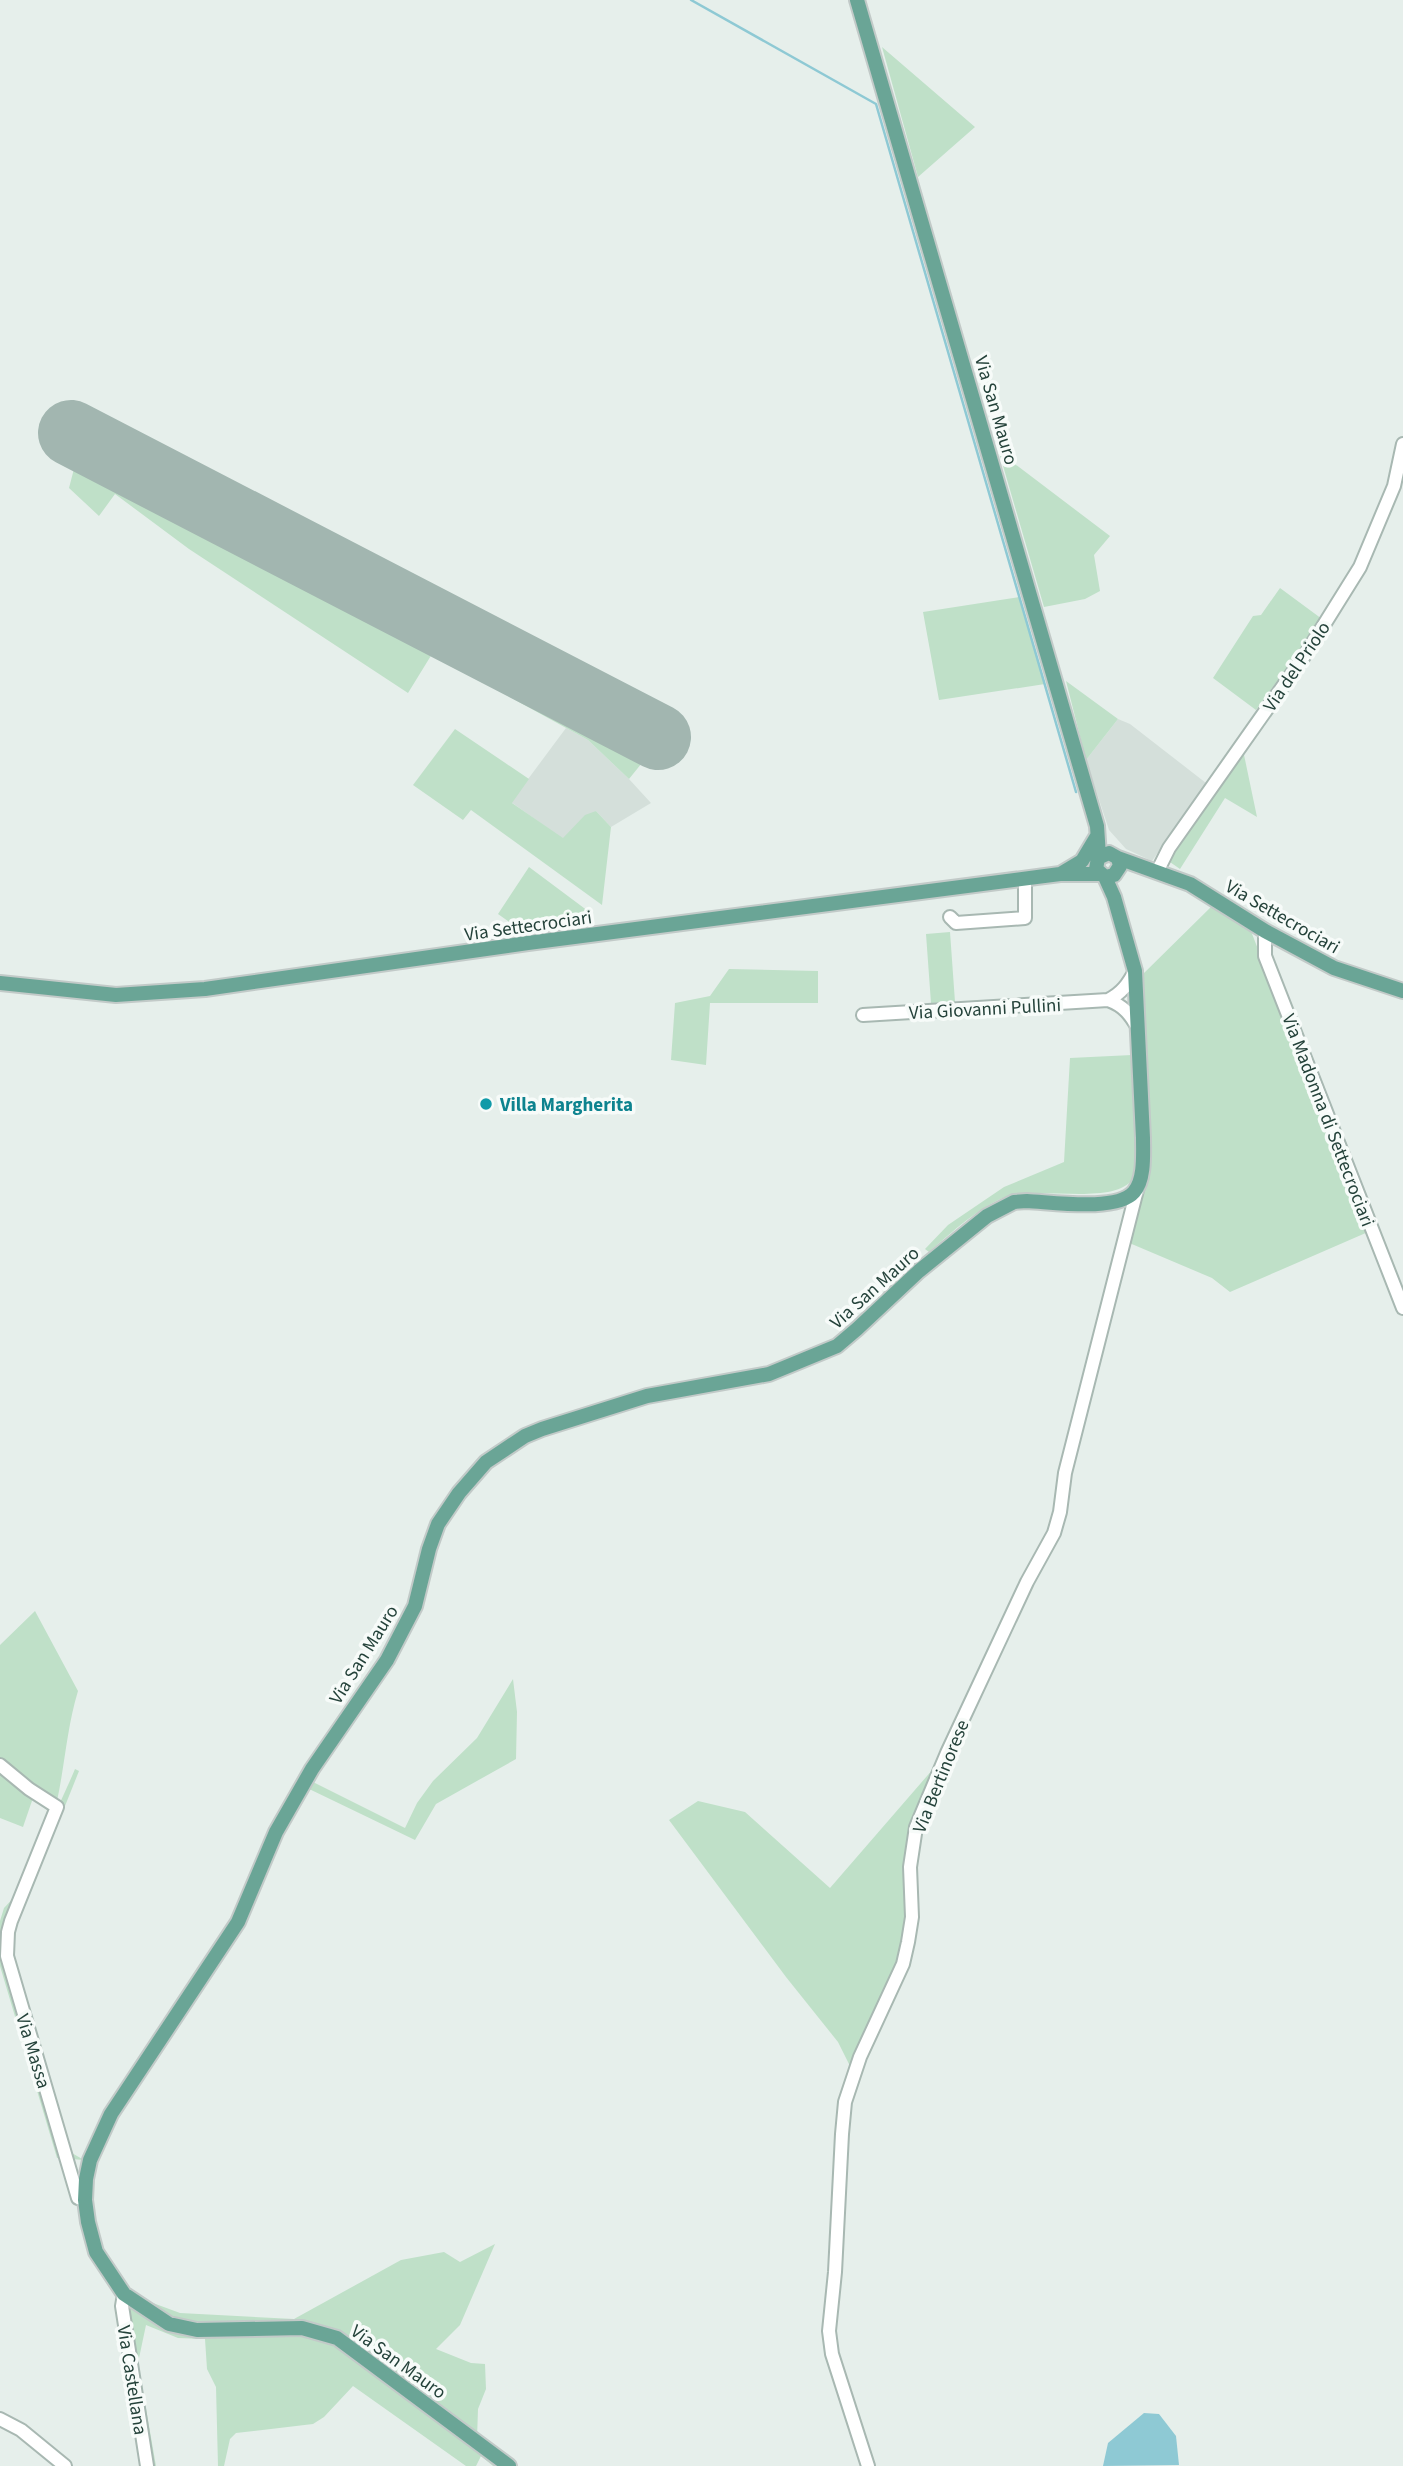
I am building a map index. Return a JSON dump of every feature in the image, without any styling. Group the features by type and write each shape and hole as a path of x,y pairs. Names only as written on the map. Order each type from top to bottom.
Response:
{"main road":[{"name":"Via San Mauro","path":"509,2466 337,2338 302,2328 197,2330 169,2324 124,2294 96,2252 86,2210 86,2179 90,2160 111,2114 238,1922 276,1832 312,1769 387,1660 415,1606 438,1524 459,1493 486,1462 525,1436 568,1421 647,1396 769,1374 812,1357 836,1346 858,1329 919,1271 1002,1207 1027,1201 1113,1203 1134,1192 1139,1182 1143,1138 1135,971 1108,865 857,0"},
{"path":"1060,874 1082,861 1098,831"},
{"name":"Via Settecrociari","path":"0,983 116,995 205,989 528,943 1024,879 1108,865 1152,870 1190,884 1265,931 1334,968 1403,991"}],"street":[{"name":"Via del Priolo","path":"1152,870 1307,652 1360,567 1394,486 1403,444"},
{"path":"950,918 956,923 1025,918 1024,879"},
{"name":"Via Madonna di Settecrociari","path":"1265,931 1265,956 1403,1308"},
{"path":"1135,971 1115,1000 1130,1013 1138,1029"},
{"name":"Via Giovanni Pullini","path":"863,1015 1136,998"},
{"name":"Via Bertinorese","path":"867,2466 832,2354 829,2331 845,2102 860,2057 903,1964 912,1917 910,1867 916,1827 947,1753 1027,1582 1054,1533 1065,1473 1139,1182"},
{"name":"Via Massa","path":"0,1765 57,1807 11,1921 7,1956 78,2198 85,2200"},
{"name":"Via Castellana","path":"124,2294 122,2306 147,2466"},
{"path":"0,2418 21,2430 65,2466"}],"shaded area":[{"path":"1118,719 1130,724 1206,783 1152,861 1126,849 1109,830 1086,760"},
{"path":"566,728 588,740 651,803 611,827 596,811 563,839 511,802"}],"green space":[{"path":"882,47 975,127 918,177"},
{"path":"68,441 207,519 654,748 629,779 588,740 432,654 408,693 189,549 115,494 99,516 69,488 75,465 65,455"},
{"path":"999,452 1110,536 1094,555 1100,591 1085,599 1044,607"},
{"path":"1280,588 1322,619 1256,710 1213,678 1253,616 1261,615"},
{"path":"1019,597 1045,684 939,700 923,612"},
{"path":"1066,681 1118,719 1086,760"},
{"path":"455,729 529,779 512,803 563,838 585,815 596,811 611,827 602,905 471,810 463,820 413,785"},
{"path":"1243,750 1257,817 1225,798 1180,869 1167,860"},
{"path":"529,867 592,914 591,928 528,935 498,914"},
{"path":"1213,905 1249,926 1368,1232 1230,1292 1212,1278 1127,1242 1146,1175 1142,975"},
{"path":"950,932 955,1002 931,1003 926,934"},
{"path":"729,969 818,971 818,1003 710,1003 706,1065 671,1060 675,1003 710,996"},
{"path":"1132,1055 1138,1139 1138,1156 1133,1179 1123,1187 1109,1192 1008,1196 977,1213 929,1252 925,1249 948,1225 1004,1187 1064,1162 1070,1058"},
{"path":"35,1611 78,1691 57,1801 0,1763 0,1645"},
{"path":"513,1679 517,1712 516,1759 436,1804 415,1840 305,1787 309,1780 405,1828 417,1803 433,1781 477,1738"},
{"path":"940,1761 912,1828 900,1966 851,2068 838,2042 669,1820 698,1801 745,1812 830,1888"},
{"path":"0,1769 17,1782 15,1787 34,1795 23,1827 0,1818"},
{"path":"75,1769 79,1771 13,1936 13,1954 70,2152 84,2160 57,2158 0,1966 0,1921 4,1908 17,1894 3,1939 5,1959 27,2038 31,2038 12,1965 10,1937 23,1890"},
{"path":"495,2244 460,2325 436,2349 471,2363 485,2364 486,2389 478,2409 477,2439 340,2337 193,2325 166,2318 134,2296 180,2313 294,2319 401,2260 444,2252 460,2262"},
{"path":"128,2303 141,2315 161,2325 304,2334 326,2340 357,2359 500,2466 493,2466 481,2456 476,2466 466,2466 353,2386 324,2417 313,2424 236,2433 230,2439 224,2466 218,2466 216,2387 207,2369 205,2339 178,2338 146,2325 138,2363 156,2466 149,2466"}],"water":[{"path":"1144,2413 1159,2414 1176,2436 1179,2465 1103,2466 1108,2443"}],"waterway":[{"path":"691,0 876,104 1076,792"}],"runway":[{"path":"71,433 658,737"}],"place":[{"name":"Villa Margherita","path":"486,1104"}]}
